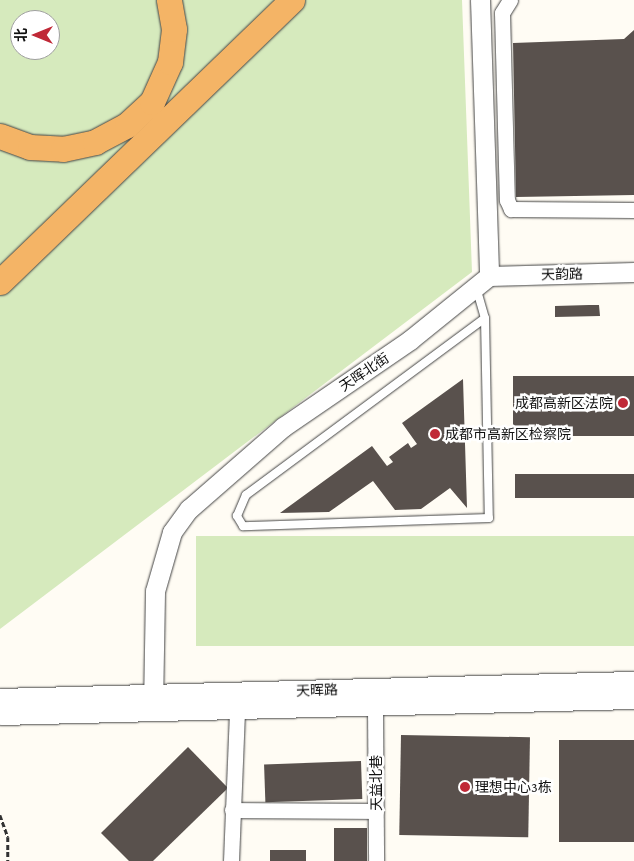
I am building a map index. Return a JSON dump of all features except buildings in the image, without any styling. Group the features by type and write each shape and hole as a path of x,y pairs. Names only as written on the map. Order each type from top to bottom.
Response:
{"highway":[{"path":"0,136 30,147 63,149 95,142 127,125 152,102 170,62 174,29 169,0"},
{"path":"0,282 292,0"}],"street":[{"path":"480,0 483,282"},
{"path":"510,0 502,13 507,200 511,209 634,210"},
{"name":"天韵路","path":"483,282 634,272"},
{"name":"天晖北街","path":"153,703 156,591 172,532 189,509 283,427 410,340 483,282"},
{"name":"天晖路","path":"0,714 153,703 634,681"},
{"name":"天晖路","path":"0,698 153,703 236,710 634,699"},
{"name":"天益北巷","path":"375,706 376,861"},
{"path":"231,861 236,710"},
{"path":"232,810 376,811"}],"lane":[{"path":"483,282 486,318 489,518 243,526 237,516 246,495 486,318"}],"path":[{"path":"0,815 8,837 8,861"}],"green space":[{"path":"0,0 462,0 472,272 0,629"},
{"path":"196,536 634,536 634,646 196,646"}],"place":[{"name":"成都高新区法院","path":"623,403"},
{"name":"成都市高新区检察院","path":"435,434"},
{"name":"理想中心3栋","path":"465,787"}]}
